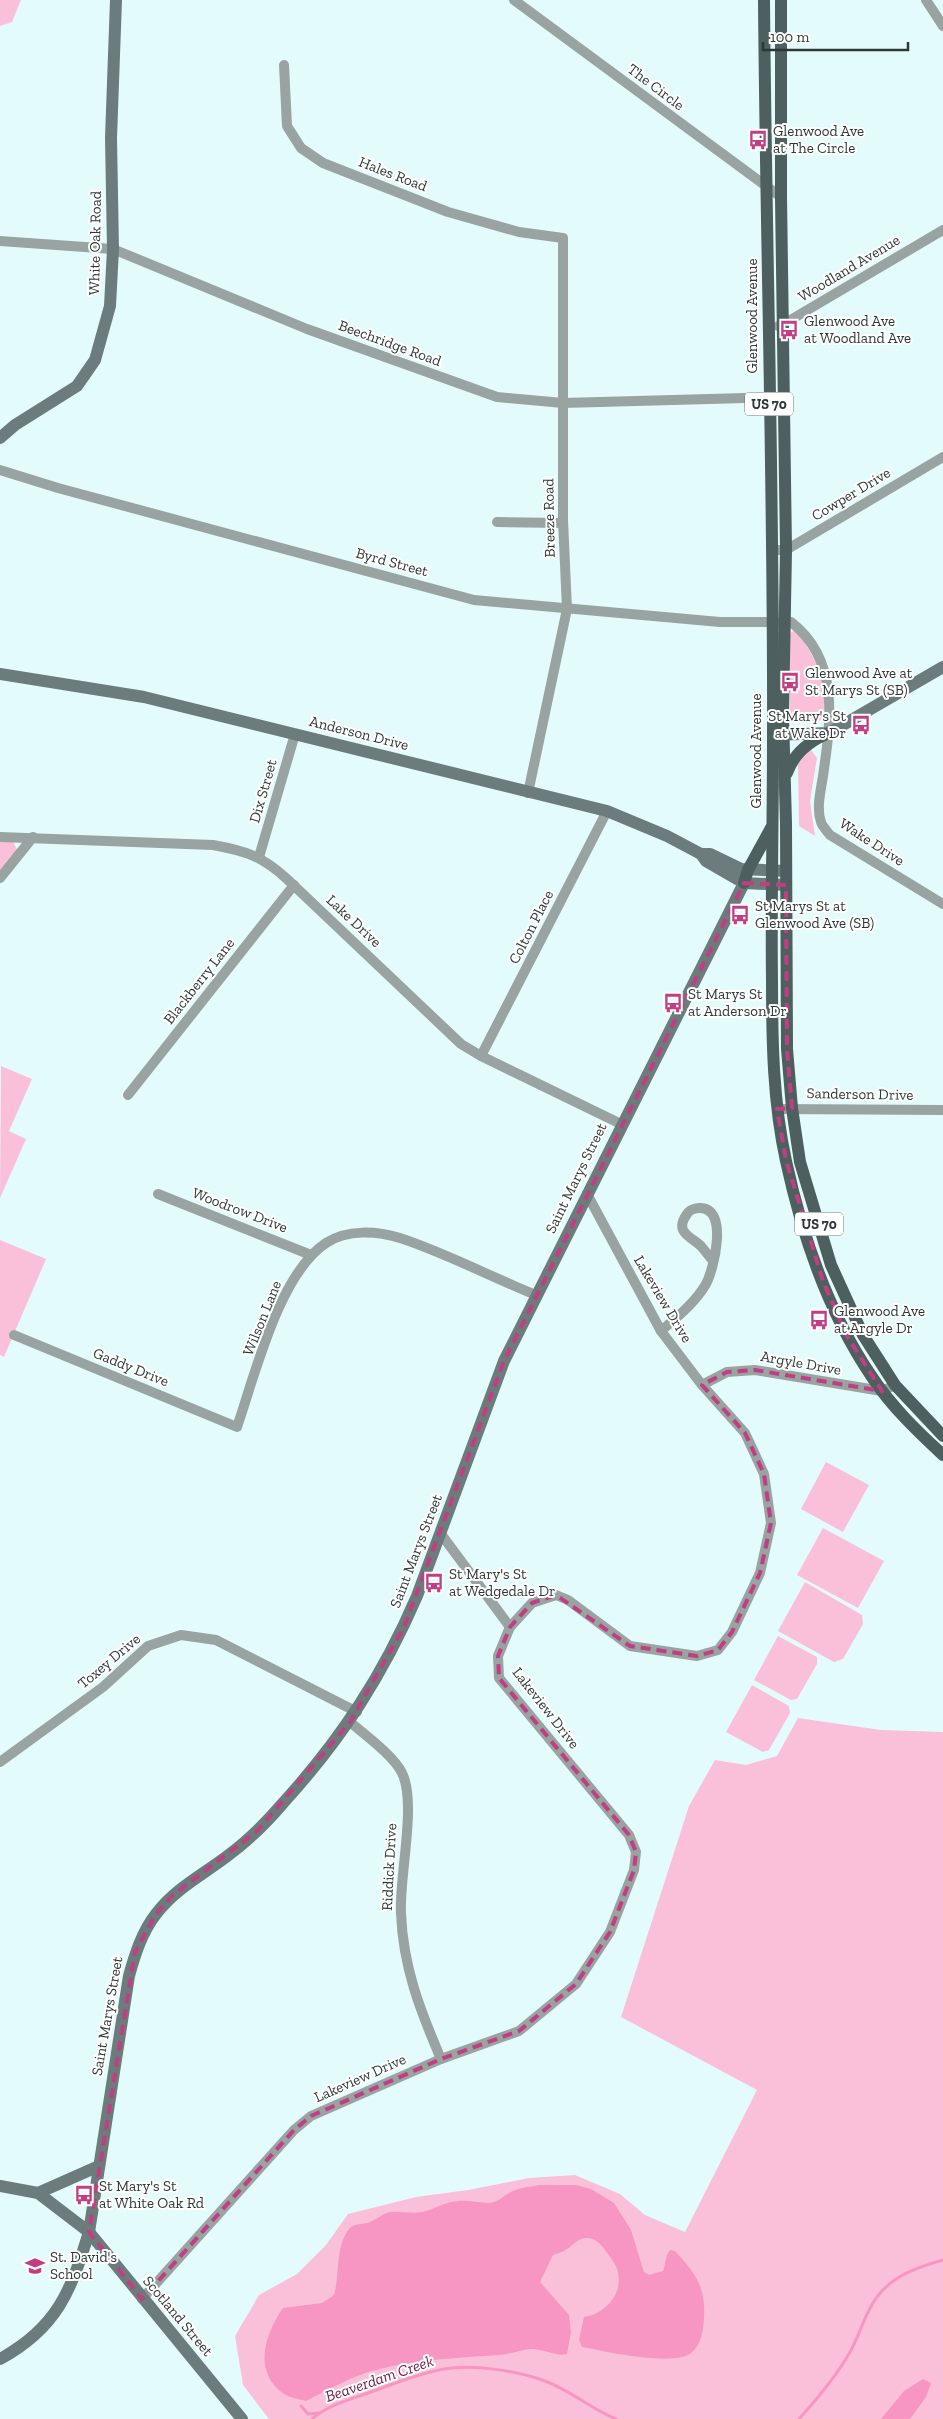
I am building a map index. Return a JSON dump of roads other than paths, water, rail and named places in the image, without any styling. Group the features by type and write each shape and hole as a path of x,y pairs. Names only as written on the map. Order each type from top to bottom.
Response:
{"main road":[{"name":"White Oak Road","path":"0,438 15,425 77,386 95,360 110,306 113,249 111,138 116,0"},
{"name":"Glenwood Avenue","path":"764,0 769,398 773,550 779,621 779,735 772,826 771,884 772,1044 777,1109 802,1223 847,1336 882,1392 943,1455"},
{"name":"Glenwood Avenue","path":"779,621 786,550 782,325 781,0"},
{"path":"785,778 798,753 816,738 829,733 943,667"},
{"name":"Anderson Drive","path":"0,674 144,697 607,812 667,836 701,854 710,854 741,869 748,870"},
{"path":"779,735 829,733"},
{"name":"Glenwood Avenue","path":"779,735 785,778 787,1049 792,1108 800,1162 831,1265 863,1335 895,1385 943,1436"},
{"path":"772,826 748,870 744,884 786,885"},
{"name":"Anderson Drive","path":"701,854 706,862 744,884"},
{"path":"748,870 786,870"},
{"name":"Saint Marys Street","path":"0,2360 36,2335 62,2302 72,2285 89,2232 129,1976 135,1952 146,1928 172,1896 226,1857 257,1831 284,1802 353,1717 404,1627 441,1534 504,1361 621,1124 744,884"},
{"path":"38,2193 99,2166"},
{"path":"0,2186 38,2193 89,2232"},
{"name":"Scotland Street","path":"89,2232 242,2419"}],"street":[{"name":"The Circle","path":"514,0 765,187 781,196"},
{"path":"926,0 943,26"},
{"name":"Hales Road","path":"284,64 287,126 301,148 323,163 448,212 519,232 563,238"},
{"name":"Woodland Avenue","path":"768,326 782,325 943,230"},
{"name":"Breeze Road","path":"528,793 567,609 563,523 563,238"},
{"name":"Beechridge Road","path":"0,242 113,249 299,326 497,397 563,403 784,397"},
{"name":"Cowper Drive","path":"786,550 943,457"},
{"name":"Byrd Street","path":"0,470 68,491 474,600 720,622 779,621"},
{"path":"497,522 563,523"},
{"path":"773,550 786,550"},
{"name":"Wake Drive","path":"779,621 793,623 810,642 824,667 830,698 829,733 819,799 821,822 830,835 943,904"},
{"name":"Dix Street","path":"259,857 295,734"},
{"name":"Colton Place","path":"482,1056 607,812"},
{"name":"Lake Drive","path":"0,837 213,845 242,850 259,857 294,886 461,1044 621,1124"},
{"path":"0,878 32,838"},
{"name":"Blackberry Lane","path":"128,1095 294,886"},
{"name":"Sanderson Drive","path":"777,1109 943,1110"},
{"name":"Woodrow Drive","path":"158,1194 311,1254"},
{"name":"Lakeview Drive","path":"142,2299 294,2130 311,2116 441,2059 519,2031 576,1984 610,1932 634,1870 636,1852 629,1835 499,1678 498,1656 510,1627 532,1603 546,1597 556,1596 568,1600 630,1646 697,1656 718,1650 728,1638 760,1573 771,1523 764,1474 745,1433 702,1385 661,1331 586,1194"},
{"path":"661,1331 688,1308 706,1284 713,1261 717,1222 714,1214 707,1209 699,1207 689,1211 682,1221 682,1229 688,1237 701,1246 713,1261"},
{"name":"Wilson Lane","path":"237,1427 276,1315 296,1276 311,1254 328,1242 348,1233 372,1233 399,1238 536,1295"},
{"name":"Gaddy Drive","path":"14,1336 237,1427"},
{"name":"Argyle Drive","path":"702,1385 727,1372 755,1370 882,1392"},
{"path":"882,1392 895,1385"},
{"path":"441,1534 510,1627"},
{"name":"Toxey Drive","path":"0,1762 103,1687 148,1646 181,1635 216,1640 353,1717"},
{"name":"Riddick Drive","path":"353,1717 402,1773 409,1803 401,1878 401,1913 404,1947 410,1979 441,2059"}],"waterway":[{"name":"Beaverdam Creek","path":"799,2419 820,2395 845,2361 869,2310 883,2289 907,2273 943,2260"},
{"name":"Beaverdam Creek","path":"312,2419 340,2403 416,2376 444,2369 468,2367 509,2371 545,2381 616,2419"},
{"name":"Beaverdam Creek","path":"301,2406 308,2414 319,2413"}],"place":[{"name":"Glenwood Ave at The Circle","path":"758,140"},
{"name":"Glenwood Ave at Woodland Ave","path":"789,330"},
{"name":"Glenwood Ave at St Marys St (SB)","path":"790,682"},
{"name":"St Mary's St at Wake Dr","path":"861,725"},
{"name":"St Marys St at Glenwood Ave (SB)","path":"740,915"},
{"name":"St Marys St at Anderson Dr","path":"673,1003"},
{"name":"Glenwood Ave at Argyle Dr","path":"819,1320"},
{"name":"St Mary's St at Wedgedale Dr","path":"434,1583"},
{"name":"St Mary's St at White Oak Rd","path":"84,2195"},
{"name":"St. David's School","path":"35,2266"}]}
